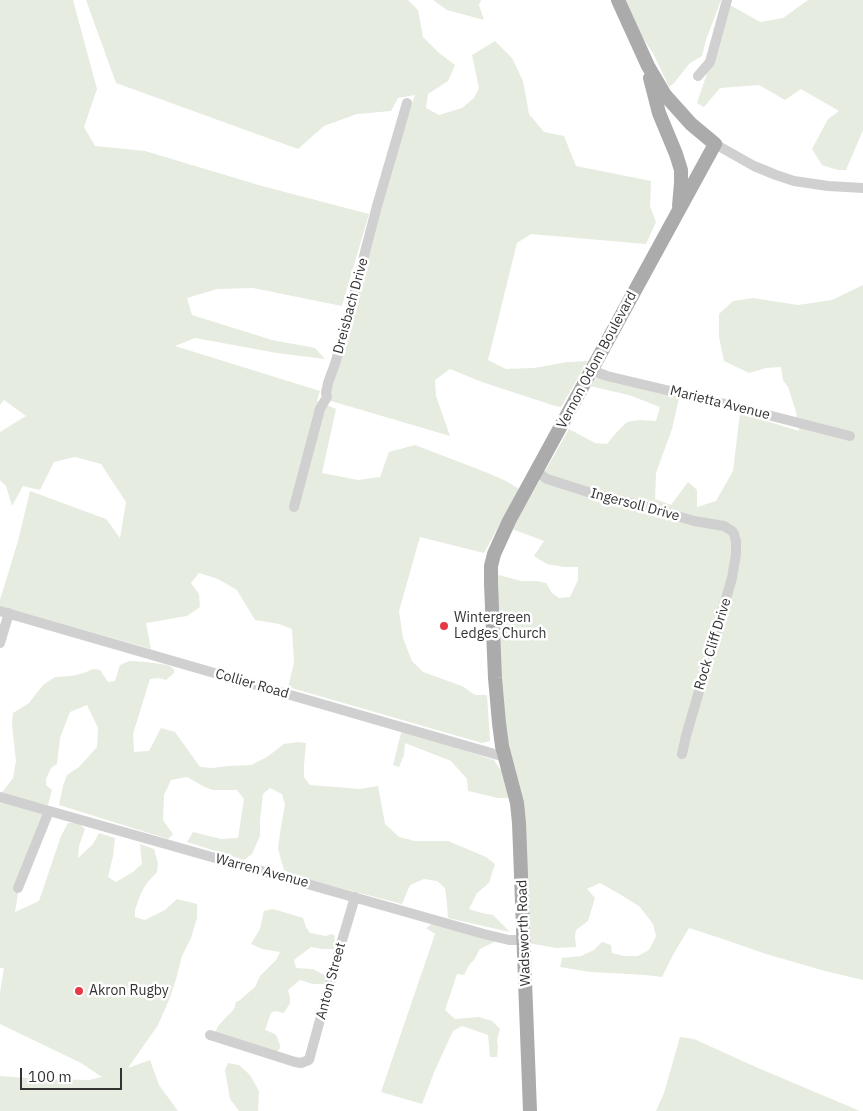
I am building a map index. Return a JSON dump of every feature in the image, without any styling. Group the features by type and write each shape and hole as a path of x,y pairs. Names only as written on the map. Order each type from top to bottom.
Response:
{"main road":[{"path":"618,0 648,66 671,102 699,132 715,144"},
{"path":"648,66 658,113 681,170 682,183 678,211"},
{"name":"Vernon Odom Boulevard","path":"505,757 500,731 495,678 490,584 494,554 536,471 715,144"},
{"name":"Wadsworth Road","path":"505,757 519,823 530,1111"}],"street":[{"path":"698,76 710,62 727,0"},
{"name":"Dreisbach Drive","path":"294,507 320,409 327,397 328,384 407,104"},
{"path":"715,144 754,166 794,181 828,186 863,188"},
{"name":"Marietta Avenue","path":"591,370 607,376 850,436"},
{"name":"Ingersoll Drive","path":"536,471 547,479 591,493 694,521 724,526 734,534"},
{"name":"Rock Cliff Drive","path":"682,754 732,578 736,554 734,534"},
{"path":"0,643 4,612"},
{"name":"Collier Road","path":"4,612 505,757"},
{"name":"Warren Avenue","path":"0,797 484,934 509,940 524,940"},
{"path":"18,888 49,811"},
{"name":"Anton Street","path":"210,1035 295,1062 309,1060 355,897"}],"shaded area":[{"path":"0,0 73,0 97,89 84,127 95,146 145,151 262,186 369,214 342,306 253,288 217,289 187,298 192,315 272,340 315,348 325,359 277,353 195,338 175,346 320,391 317,401 336,409 322,473 358,480 380,477 389,452 415,445 488,473 519,489 484,553 420,537 399,611 403,638 412,661 423,672 462,686 475,695 487,695 490,741 482,743 288,687 294,663 292,629 279,624 255,620 237,590 218,579 199,573 191,583 199,594 200,607 187,616 146,623 151,649 0,606 0,600 18,541 30,491 106,519 120,538 126,502 101,464 75,457 54,462 40,490 23,486 12,506 6,486 0,480 0,432 26,416 4,400 0,405"},
{"path":"86,0 408,0 418,10 423,37 439,53 455,65 448,81 428,94 426,108 439,115 462,108 474,98 479,88 472,55 495,41 512,58 523,81 529,114 544,132 564,136 576,166 651,181 650,206 656,222 646,244 531,234 517,243 488,360 506,369 534,368 568,362 588,361 561,407 482,382 450,369 435,380 436,396 450,436 331,401 330,388 398,146 415,95 398,98 391,111 357,114 324,126 298,149 116,83"},
{"path":"433,0 481,0 479,5 484,20 447,10"},
{"path":"623,0 721,0 702,56 690,63 669,87 653,53 631,21"},
{"path":"808,0 863,0 863,130 846,170 838,170 822,165 812,149 828,119 839,111 801,89 785,100 759,85 720,88 704,107 697,103 730,5 760,22 783,18"},
{"path":"863,285 863,980 766,954 689,928 662,977 590,972 560,967 562,958 581,956 594,950 602,942 611,945 612,953 624,956 638,956 649,950 656,936 653,924 640,907 600,883 587,889 595,898 588,921 576,930 576,947 556,948 528,943 521,814 515,767 506,750 491,573 521,581 546,583 552,593 559,598 570,597 578,580 578,567 547,564 534,556 544,541 512,529 569,429 595,443 607,444 627,422 640,420 656,421 660,407 629,395 590,386 597,377 679,398 672,429 656,473 655,499 671,505 688,482 697,490 697,507 716,501 733,471 740,413 799,431 796,412 788,387 783,380 781,367 766,368 749,373 724,361 719,337 719,314 733,301 753,298 798,305 832,300"},
{"path":"129,661 168,665 174,669 174,673 166,680 159,678 150,679 133,734 134,752 149,751 161,728 175,732 200,767 213,768 251,765 267,757 284,744 306,743 304,777 310,785 360,789 378,786 385,824 399,837 415,841 448,841 486,857 495,864 489,883 477,893 469,909 493,915 510,932 448,918 445,888 437,881 424,879 410,885 402,904 298,877 284,870 278,849 285,804 282,794 270,788 263,794 260,836 252,854 244,860 187,842 193,832 221,839 238,838 244,799 237,790 213,790 187,777 171,780 164,795 163,820 173,834 168,839 59,805 67,775 79,767 97,747 98,728 87,705 70,712 60,738 57,764 51,768 46,779 46,785 52,790 48,805 1,794 13,778 16,761 12,724 13,713 29,703 43,685 55,677 71,676 93,669 100,670 108,682 115,681 120,665"},
{"path":"402,729 494,760 503,771 509,798 498,798 468,791 467,779 451,761 405,743 404,755 399,767 393,765"},
{"path":"1,802 43,814 22,868 15,912 39,901 61,836 68,823 78,823 85,829 79,846 78,858 93,844 99,833 115,838 108,877 116,882 142,864 140,844 154,849 158,863 157,872 141,893 135,910 135,917 145,920 165,910 177,899 197,904 197,918 191,938 182,956 169,1000 158,1025 128,1068 150,1060 159,1085 178,1111 0,1111 0,1076 89,1080 102,1077 81,1063 0,1024 0,993 4,968 0,968"},
{"path":"273,909 303,918 310,933 326,936 332,934 335,936 334,949 311,947 294,960 296,968 313,969 326,976 324,984 313,984 300,980 288,990 290,1003 284,1013 275,1011 271,1013 265,1030 275,1034 277,1037 280,1048 276,1053 215,1033 218,1026 234,1009 236,1002 255,987 260,976 276,960 280,952 262,949 251,944 260,929 264,911"},
{"path":"435,922 496,941 480,949 464,975 457,974 445,1010 455,1019 479,1017 492,1021 500,1029 497,1040 497,1057 490,1057 488,1035 462,1026 453,1031 422,1104 381,1092 435,934 426,928"},
{"path":"680,1037 694,1039 860,1111 656,1111 664,1093"},
{"path":"228,1063 239,1065 250,1075 259,1091 258,1111 239,1111 230,1099 225,1070"}],"place":[{"name":"Wintergreen Ledges Church","path":"444,626"},
{"name":"Akron Rugby","path":"79,991"}]}
